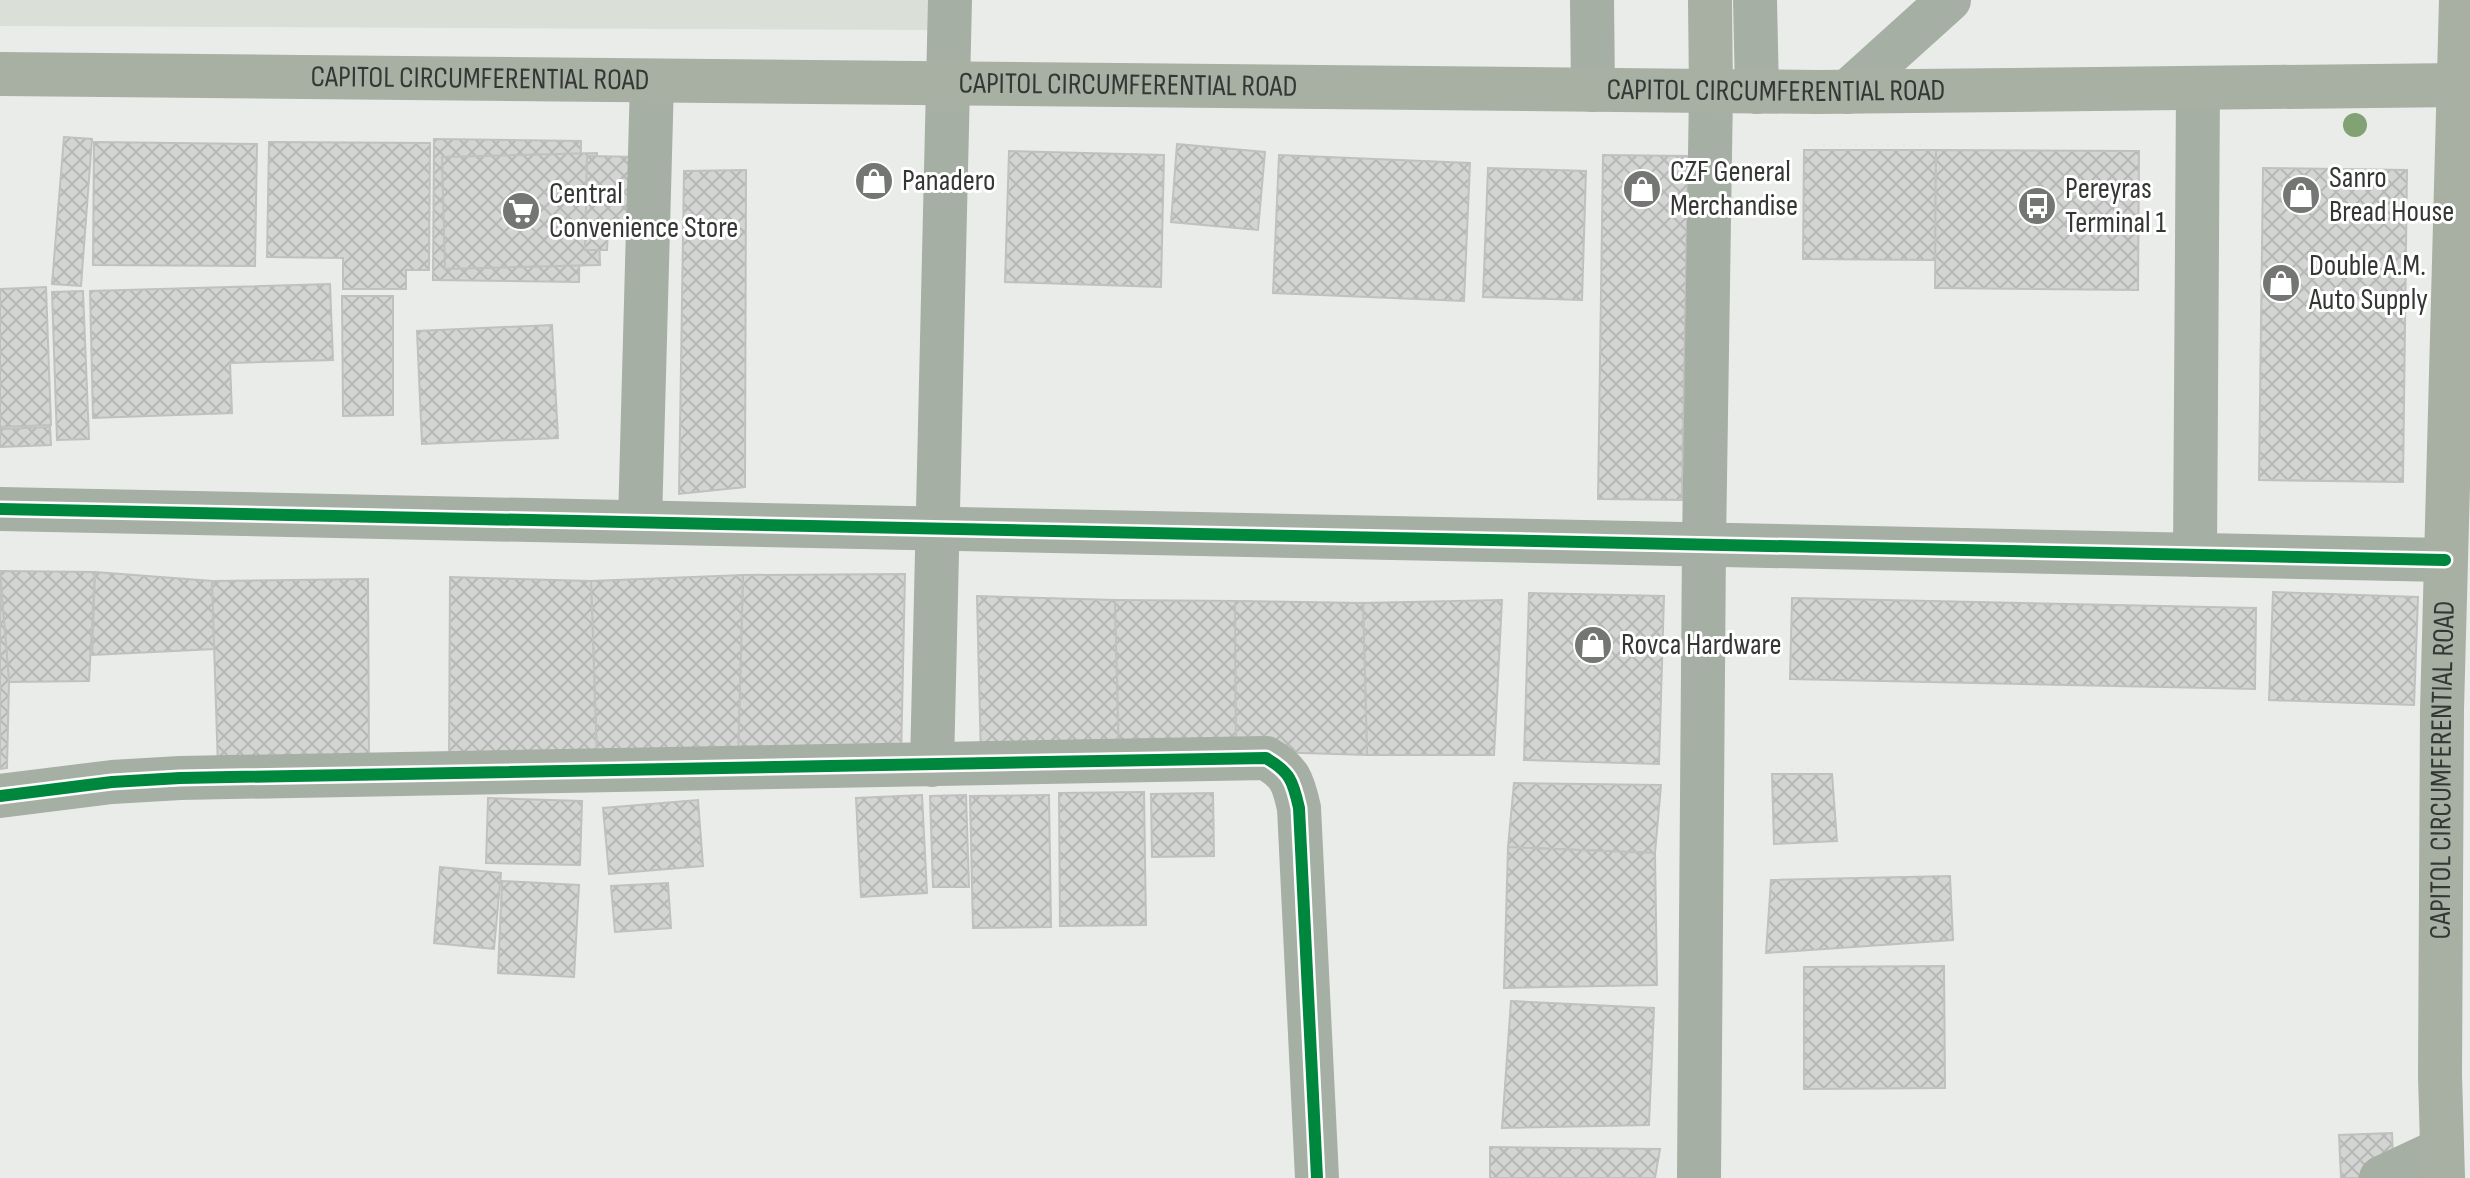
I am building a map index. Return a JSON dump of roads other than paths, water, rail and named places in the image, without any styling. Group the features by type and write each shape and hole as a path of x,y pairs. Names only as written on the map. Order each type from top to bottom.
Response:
{"main road":[{"path":"1710,0 1711,91"},
{"path":"2461,0 2465,84"},
{"name":"CAPITOL CIRCUMFERENTIAL ROAD","path":"0,74 1757,92 2465,84 2445,560 2456,711 2442,1164"}],"street":[{"path":"932,765 950,0"},
{"path":"1592,0 1593,90"},
{"path":"1755,0 1757,92"},
{"path":"1847,92 1949,0"},
{"path":"640,522 652,81"},
{"path":"2195,555 2198,88"},
{"path":"1699,1178 1711,91"},
{"path":"0,509 2445,560"},
{"path":"0,796 112,782 180,778 1266,758 1283,768 1294,784 1299,808 1317,1178"},
{"path":"2381,1178 2442,1164"}],"place":[{"name":"Panadero","path":"874,181"},
{"name":"CZF General Merchandise","path":"1642,189"},
{"name":"Sanro Bread House","path":"2301,195"},
{"name":"Pereyras Terminal 1","path":"2037,206"},
{"name":"Central Convenience Store","path":"521,211"},
{"name":"Double A.M. Auto Supply","path":"2281,283"},
{"name":"Rovca Hardware","path":"1593,645"}]}
